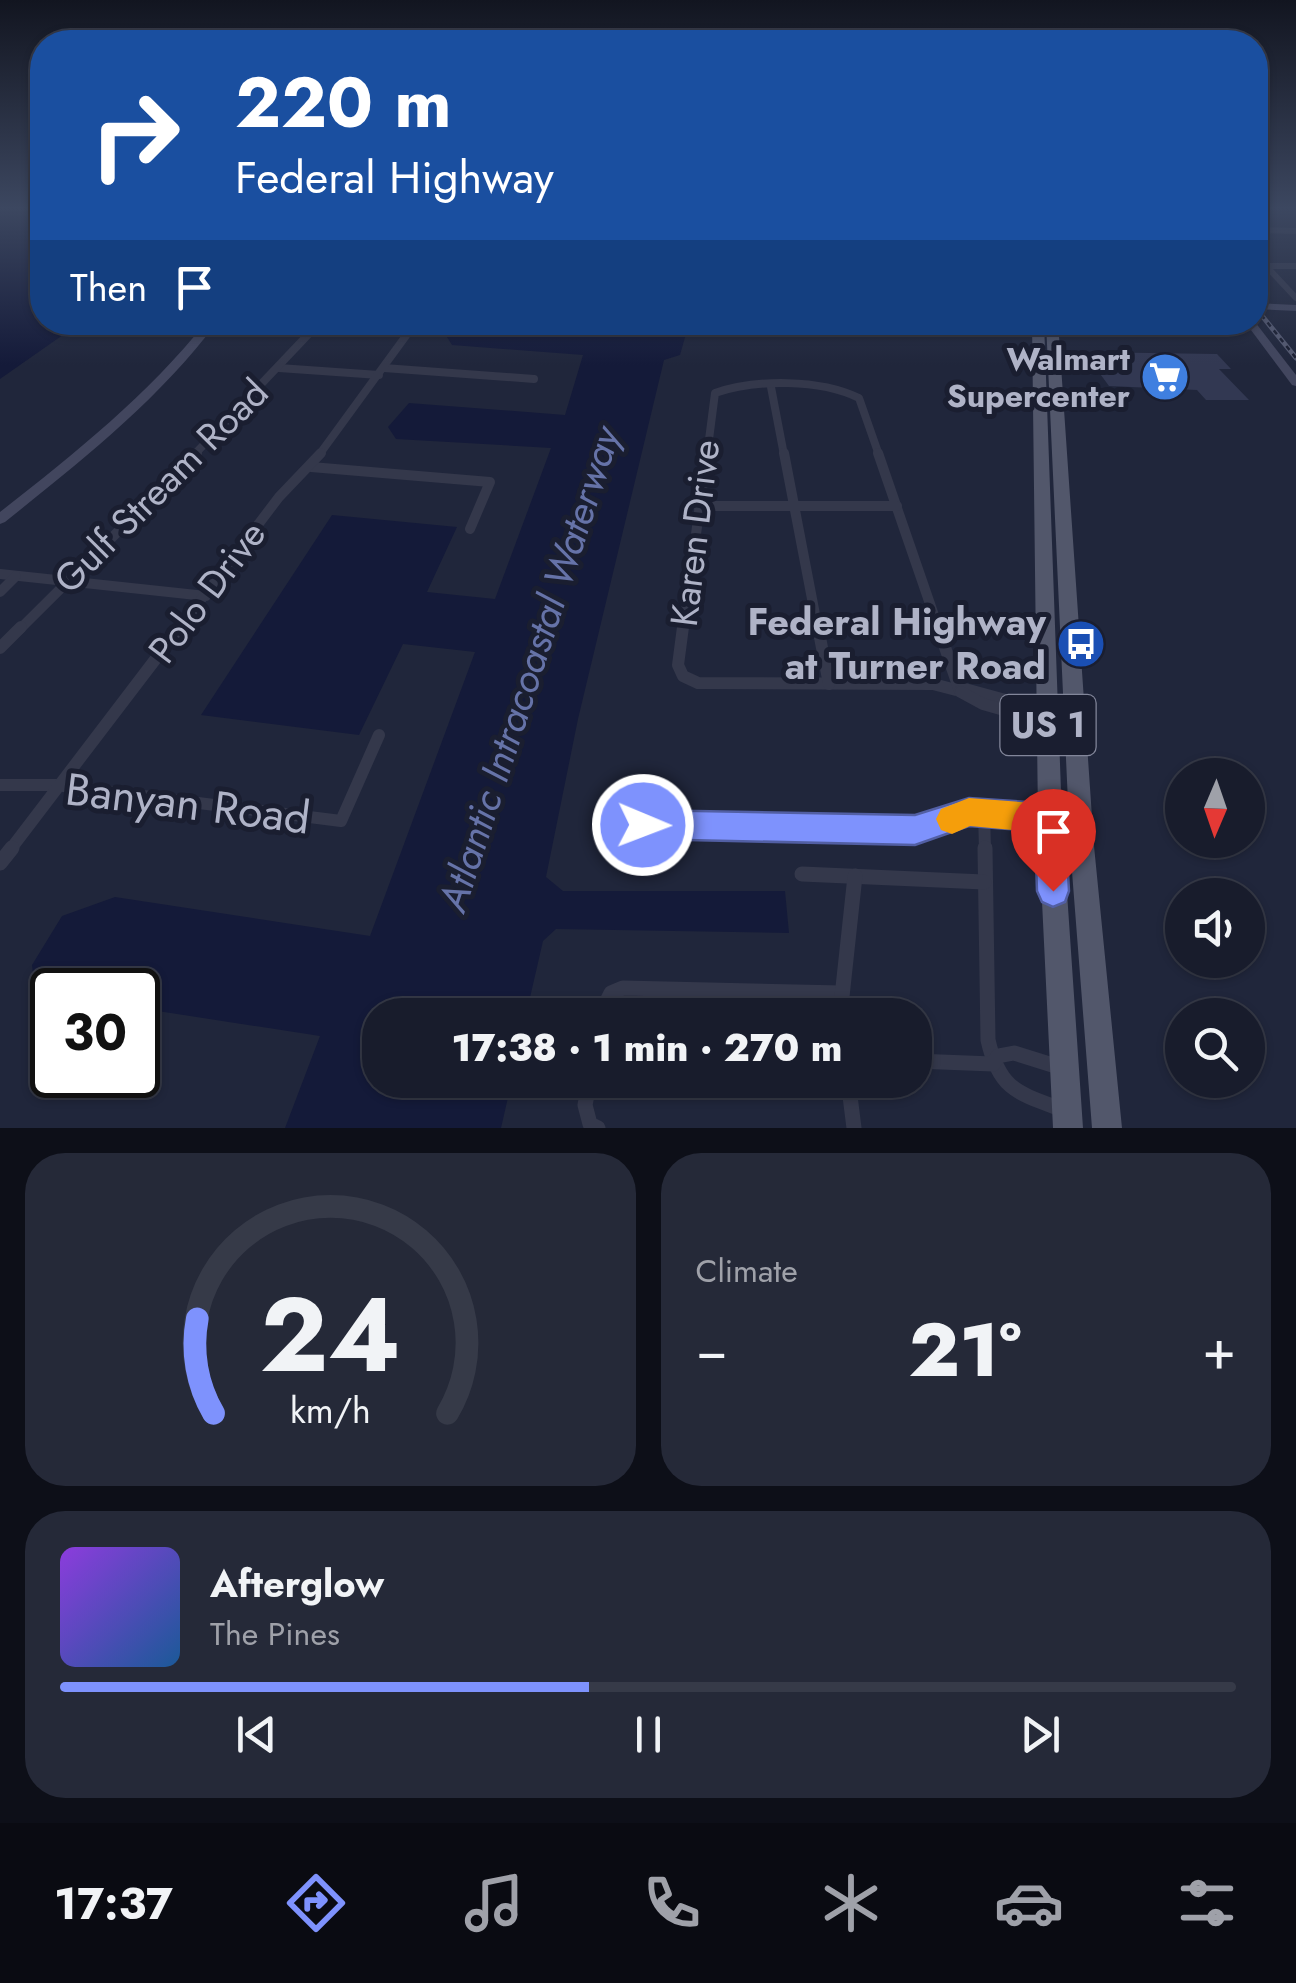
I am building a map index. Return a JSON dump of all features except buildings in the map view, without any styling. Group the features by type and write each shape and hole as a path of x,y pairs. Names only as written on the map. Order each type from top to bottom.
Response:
{"main road":[{"path":"1268,304 1293,305"},
{"path":"0,519 152,388 200,335"},
{"name":"US 1","path":"1039,335 1050,445 1064,529 1075,725 1108,1128"},
{"name":"US 1","path":"1045,391 1051,335"},
{"path":"1260,335 1296,383"},
{"name":"US 1","path":"1050,445 1050,819 1067,1119"}],"street":[{"path":"1268,266 1296,266"},
{"path":"1268,269 1293,305"},
{"name":"Gulf Stream Road","path":"0,648 308,335"},
{"name":"Polo Drive","path":"0,862 279,497 310,467 407,335"},
{"path":"279,368 534,379"},
{"path":"960,692 861,401 852,392 837,388 771,387 830,684 933,684 983,704 1075,725"},
{"name":"Karen Drive","path":"771,387 718,391 712,398 678,665 683,676 698,683 830,684"},
{"path":"310,467 490,482 470,528"},
{"path":"698,506 897,506"},
{"path":"0,574 206,596"},
{"path":"0,592 16,576"},
{"name":"Banyan Road","path":"0,786 56,785 342,822 379,735"},
{"path":"643,825 915,830 969,812 1050,819"},
{"path":"984,812 988,1040 992,1064 999,1080 1067,1119"},
{"path":"802,874 984,882"},
{"path":"841,998 854,876"},
{"path":"608,998 611,992 623,988 842,992"},
{"path":"992,1064 998,1056 1014,1053 1064,1068"},
{"path":"932,1062 992,1064"},
{"path":"587,1098 590,1124 598,1128"},
{"path":"850,1098 854,1128"}],"water":[{"path":"0,261 30,261 30,335 63,335 0,379"},
{"name":"Atlantic Intracoastal Waterway","path":"449,335 686,335 680,355 664,360 578,719 546,877 563,891 785,891 789,933 556,929 543,941 530,998 362,998 362,1098 508,1098 501,1128 285,1128 320,1036 160,1011 160,968 32,965 62,916 115,897 370,936 475,652 403,644 359,735 201,715 332,515 457,527 427,592 495,599 551,448 396,439 388,427 409,403 565,415 583,355 452,345"}],"railway":[{"path":"1268,323 1296,358"}],"slow traffic":[{"path":"952,819 969,812 1046,819"}],"place":[{"name":"Walmart Supercenter","path":"1165,377"},
{"name":"Federal Highway at Turner Road","path":"1081,644"}],"route":[{"path":"643,825 915,830 969,812 1050,819 1053,891"}]}
